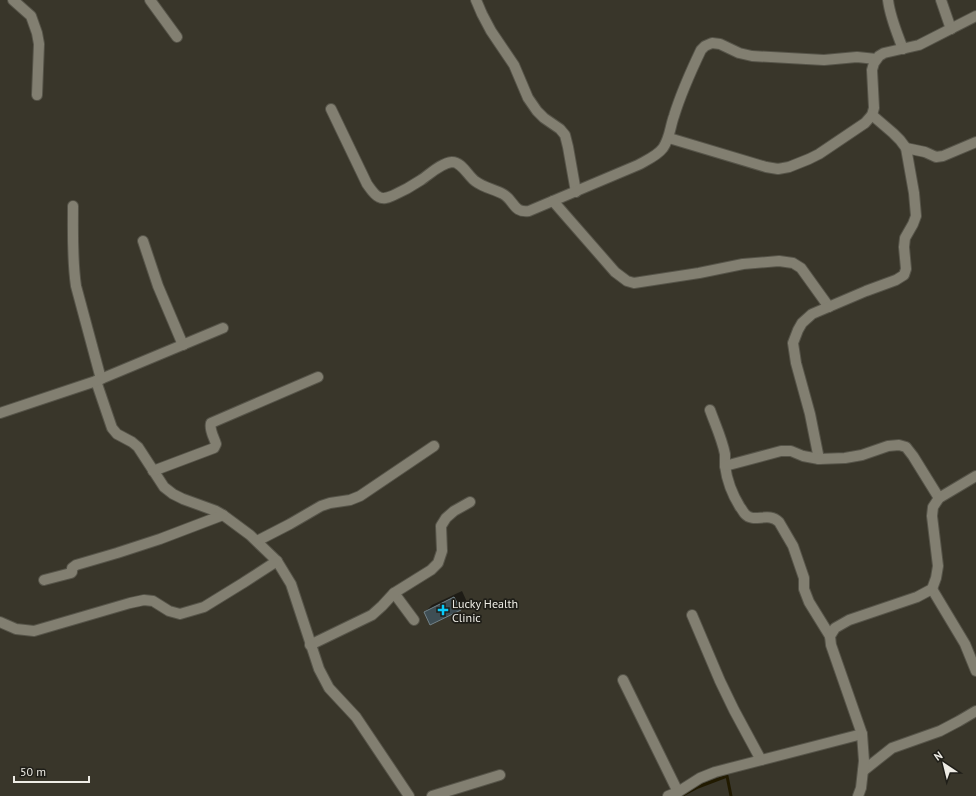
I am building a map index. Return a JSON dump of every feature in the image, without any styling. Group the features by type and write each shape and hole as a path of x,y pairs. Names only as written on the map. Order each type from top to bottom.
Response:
{"street":[{"path":"12,0 30,16 37,33 39,44 37,95"},
{"path":"150,0 177,37"},
{"path":"476,0 491,32 514,65 528,98 537,111 560,129 565,135 576,192"},
{"path":"888,0 903,49"},
{"path":"941,0 951,29"},
{"path":"668,138 766,167 778,169 789,167 819,154 872,116 874,108 872,70 874,63 879,56 884,53 919,45 976,16"},
{"path":"331,109 367,184 380,198 386,198 401,192 442,165 453,162 460,165 475,181 503,194 511,200 517,209 522,212 529,211 576,192 655,156 663,148 668,138 680,97 701,50 712,43 720,44 739,53 752,56 824,60 857,57 876,59"},
{"path":"820,459 810,414 796,363 793,343 798,330 802,323 812,314 896,280 904,275 906,269 904,247 905,238 916,216 914,194 906,148 897,137 872,116"},
{"path":"906,148 925,152 936,157 943,156 976,142"},
{"path":"553,201 615,272 627,281 634,283 671,278 743,264 779,261 793,262 801,268 829,307"},
{"path":"73,206 73,264 76,286 98,380 112,428 117,434 138,447 164,487 183,499 216,511 250,534 277,561 291,584 302,614 318,669 329,688 356,717 409,796"},
{"path":"143,241 158,286 183,345"},
{"path":"0,413 98,380 222,328"},
{"path":"153,471 214,448 216,444 210,429 211,423 318,377"},
{"path":"710,410 725,455 725,466 734,498 744,514 748,517 772,517 779,522 793,546 804,578 804,589 809,602 830,636 831,645 862,734 864,761 861,788 858,796"},
{"path":"725,466 781,451 791,451 803,456 820,459 845,458 862,455 888,446 899,445 906,447 913,456 939,498"},
{"path":"257,541 321,506 350,500 360,496 434,446"},
{"path":"830,636 835,628 849,620 917,597 932,589 938,566 932,516 933,507 939,498 976,476"},
{"path":"310,645 372,615 394,593 431,570 438,563 442,551 441,526 446,518 454,511 470,502"},
{"path":"44,580 71,573 73,566 76,564 160,539 222,515"},
{"path":"0,622 16,629 34,631 144,600 154,601 169,611 180,614 204,607 277,561"},
{"path":"932,589 964,644 976,671"},
{"path":"394,593 414,620"},
{"path":"692,615 734,710 762,760"},
{"path":"623,680 678,792"},
{"path":"863,771 892,748 940,731 976,711"},
{"path":"668,796 678,792 700,778 715,772 862,734"},
{"path":"432,796 500,775"}],"building":[{"path":"454,597 461,610 430,625 424,612"}],"waterway":[{"path":"681,796 698,787 727,776 731,796"}],"place":[{"name":"Lucky Health Clinic","path":"443,610"}]}
